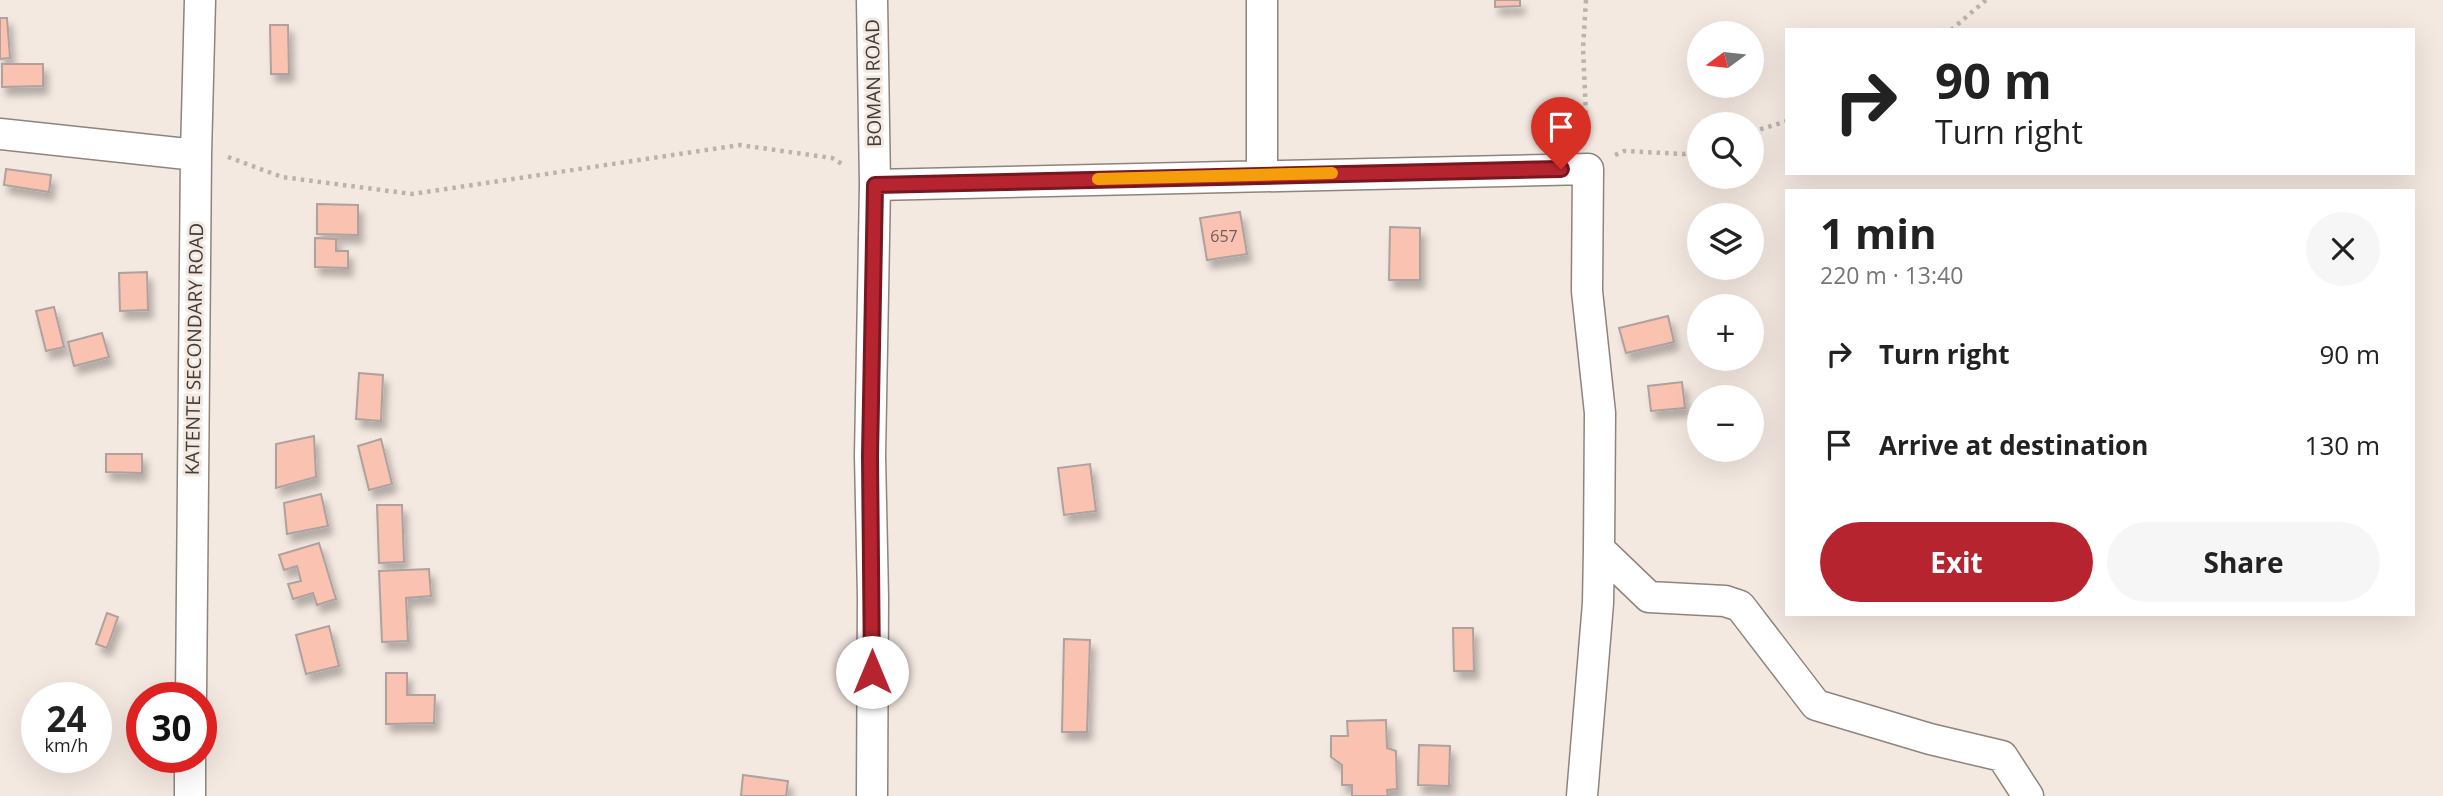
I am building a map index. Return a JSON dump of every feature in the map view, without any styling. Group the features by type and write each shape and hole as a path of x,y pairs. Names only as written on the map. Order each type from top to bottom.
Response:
{"street":[{"name":"KATENTE SECONDARY ROAD","path":"191,682 200,0"},
{"name":"BOMAN ROAD","path":"872,0 875,185 870,456 873,597 872,796"},
{"path":"1262,0 1262,175"},
{"path":"0,134 196,155"},
{"path":"875,185 1588,169 1587,291 1600,413 1599,549 1598,603 1582,796"},
{"path":"1599,549 1649,597 1724,601 1740,606 1816,705 1930,739 2002,756 2028,796"},
{"path":"190,773 190,796"}],"path":[{"path":"1586,0 1583,48 1588,169 1624,151 1687,153"},
{"path":"1953,28 1986,0"},
{"path":"1764,128 1785,122"},
{"path":"196,155 233,158 282,177 412,194 740,145 832,158 875,185"}],"building":[{"path":"1495,0 1520,0 1520,6 1495,7"},
{"path":"0,18 7,18 10,58 0,59"},
{"path":"270,25 288,25 289,74 271,74"},
{"path":"2,64 43,64 43,86 2,87"},
{"path":"6,169 51,175 49,192 4,185"},
{"path":"317,204 358,205 358,235 317,234"},
{"path":"1240,212 1247,254 1207,260 1200,218"},
{"path":"1390,227 1420,228 1420,280 1389,280"},
{"path":"315,238 336,239 336,251 348,251 348,268 315,267"},
{"path":"147,272 148,310 120,311 119,273"},
{"path":"54,307 64,347 46,351 36,311"},
{"path":"1668,316 1674,342 1626,353 1619,328"},
{"path":"102,333 109,357 74,366 68,342"},
{"path":"359,373 383,375 381,421 356,419"},
{"path":"1682,382 1685,408 1651,411 1648,386"},
{"path":"314,436 316,477 276,488 276,444"},
{"path":"381,439 392,484 369,490 358,446"},
{"path":"106,454 142,454 142,473 106,472"},
{"path":"1090,464 1096,511 1064,515 1058,468"},
{"path":"321,494 328,526 287,534 284,503"},
{"path":"377,505 402,505 404,562 379,563"},
{"path":"319,543 336,599 317,605 313,593 293,599 288,584 301,581 297,566 284,570 279,555"},
{"path":"429,569 431,596 406,598 408,641 382,642 379,571"},
{"path":"107,613 118,617 107,648 96,644"},
{"path":"329,626 339,666 306,674 296,635"},
{"path":"1453,628 1473,628 1474,671 1454,671"},
{"path":"1064,639 1090,640 1087,732 1062,732"},
{"path":"386,673 407,673 407,695 435,695 434,723 386,724"},
{"path":"1386,720 1387,748 1396,751 1397,789 1387,790 1388,796 1352,796 1352,785 1342,785 1342,765 1331,757 1331,736 1348,736 1347,721"},
{"path":"1419,745 1450,746 1449,786 1418,785"},
{"path":"743,775 788,781 786,796 741,796"}],"slow traffic":[{"path":"1098,179 1332,173"}],"route":[{"path":"872,672 870,456 875,185 1561,169"}]}
